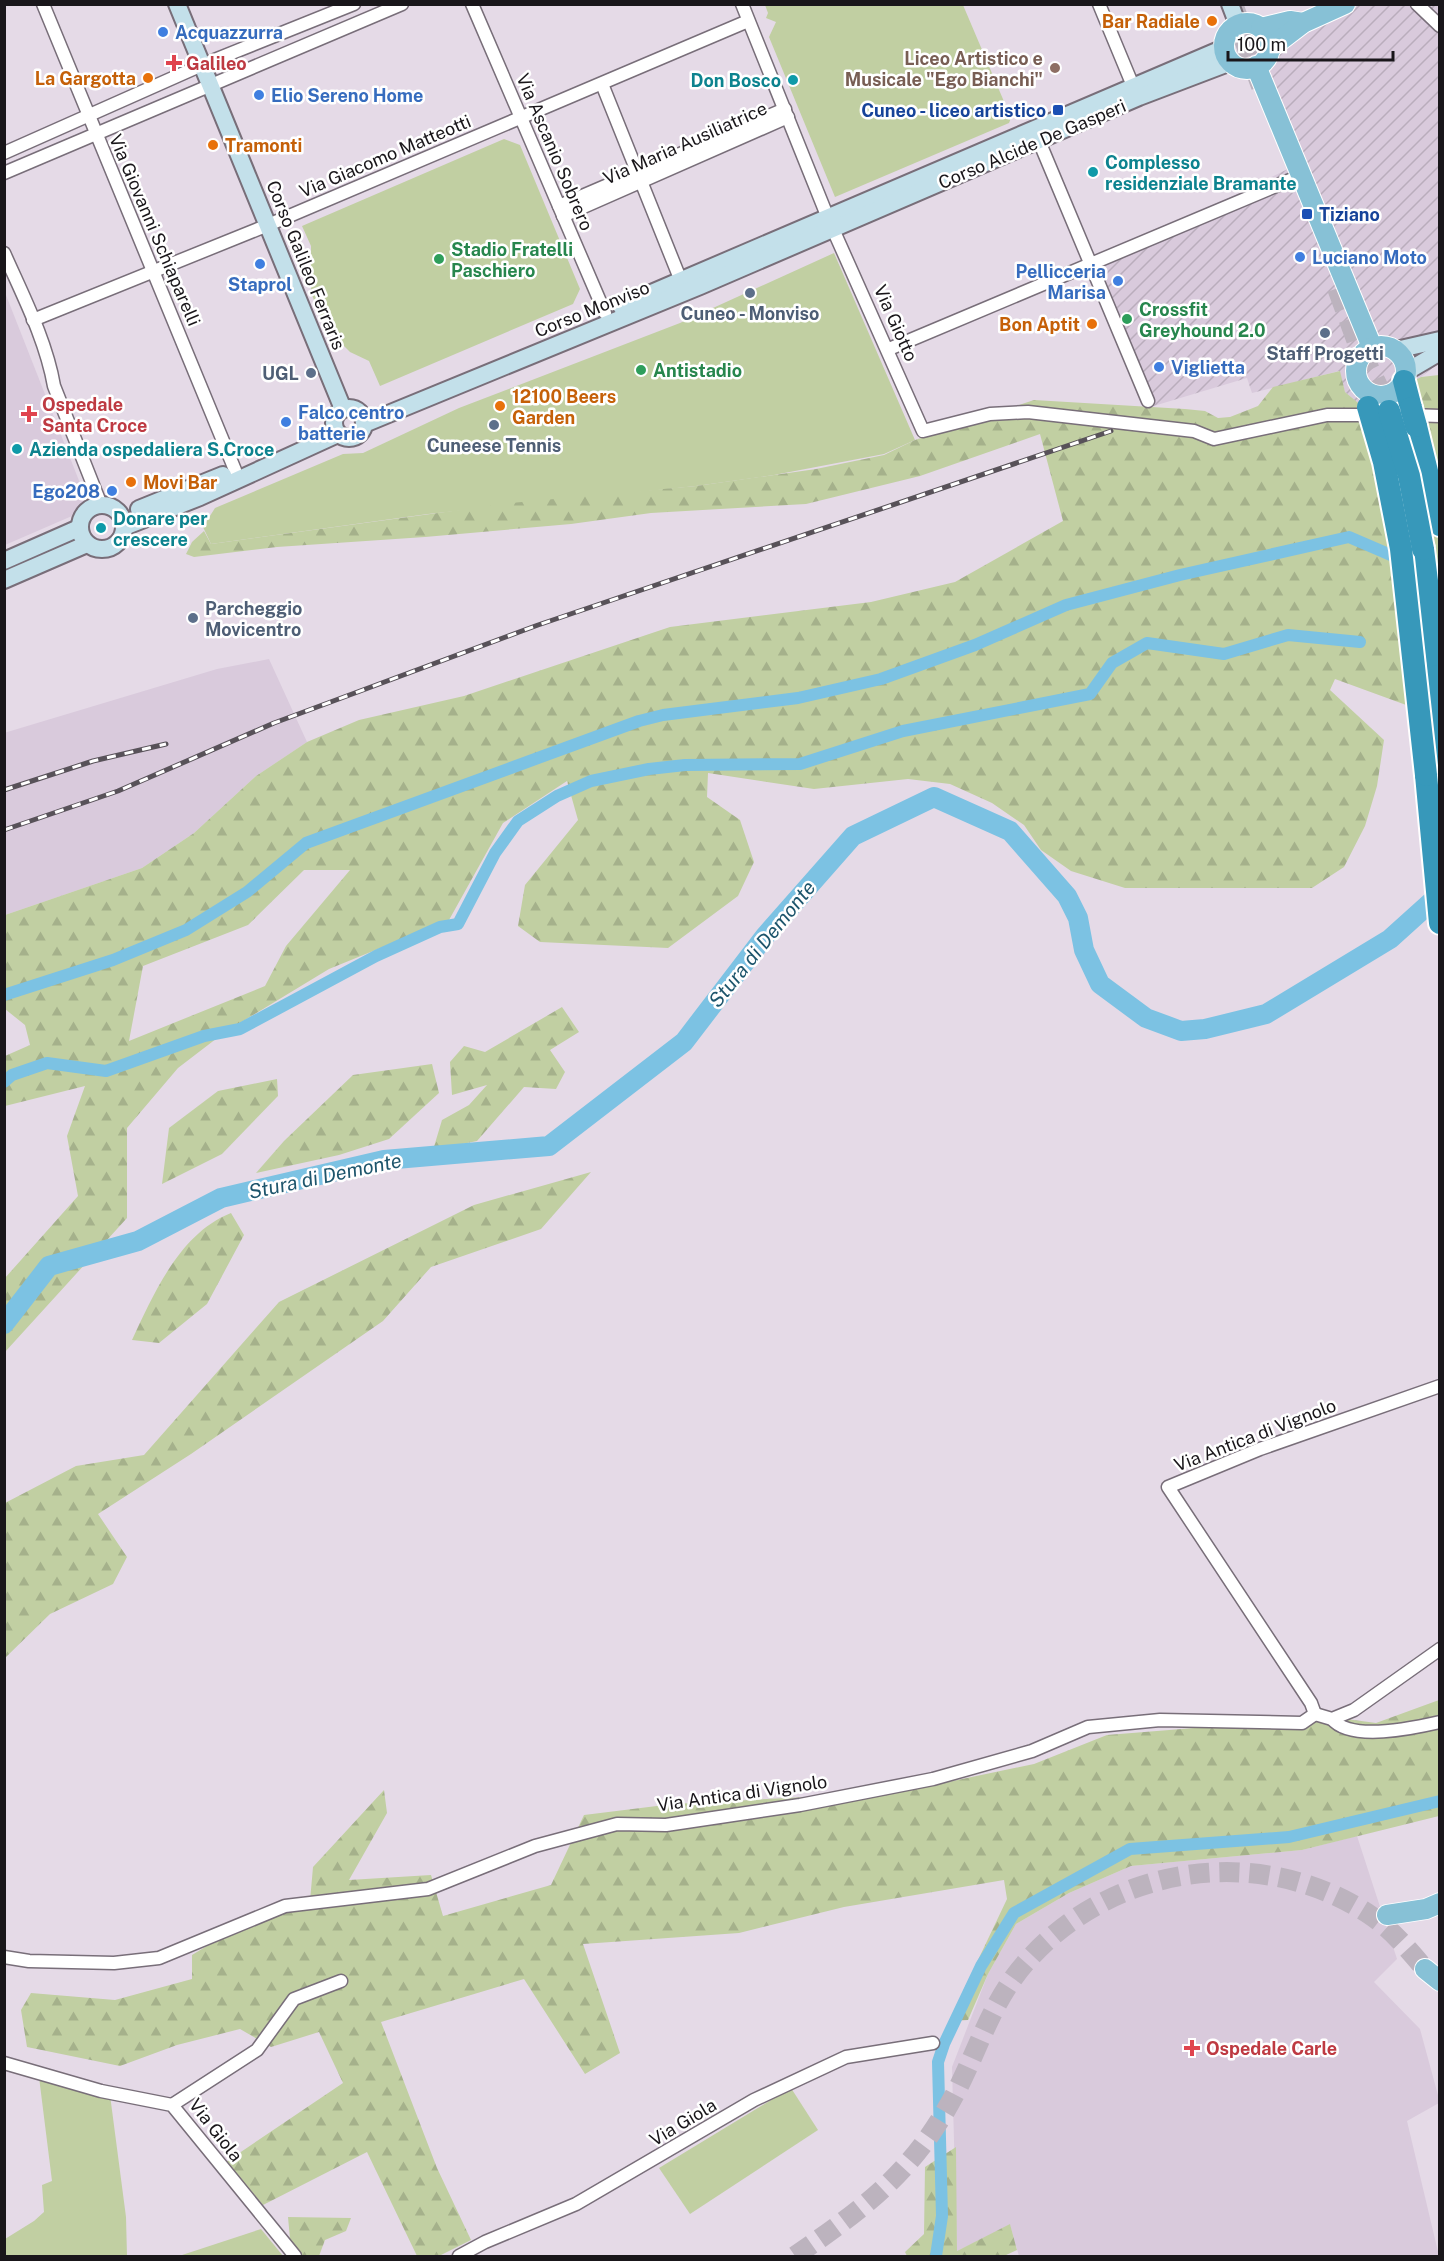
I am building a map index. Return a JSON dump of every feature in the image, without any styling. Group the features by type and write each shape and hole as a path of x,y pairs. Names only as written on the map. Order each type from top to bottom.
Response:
{"highway":[{"path":"1405,377 1384,405 1384,462 1399,539 1440,923"},
{"path":"1384,405 1429,473 1440,525"},
{"path":"1384,405 1409,476 1419,521 1438,680 1426,775"}],"main road":[{"name":"Corso Galileo Ferraris","path":"177,4 343,409"},
{"path":"1230,4 1238,25"},
{"path":"1269,49 1303,23 1345,4"},
{"path":"1261,28 1290,21 1303,23"},
{"path":"1250,23 1261,28 1268,38 1269,49 1265,59 1256,66 1246,69 1227,55 1229,32 1238,25 1250,23"},
{"name":"Corso Alcide De Gasperi","path":"831,224 1133,86 1227,55"},
{"name":"Corso Alcide De Gasperi","path":"831,224 1039,141 1227,55"},
{"path":"1256,66 1372,347"},
{"name":"Corso Monviso","path":"363,419 604,313 831,224"},
{"name":"Corso Monviso","path":"363,419 831,224"},
{"path":"1396,351 1440,340"},
{"path":"1384,405 1358,380 1356,365 1359,357 1372,347 1388,347 1396,351 1404,360 1405,377"},
{"path":"1384,405 1378,396 1388,395 1398,390 1405,377 1440,352"},
{"path":"123,522 235,470 336,430 352,438 361,433 363,419 353,408 343,409 336,414 336,430"},
{"path":"123,522 200,497 336,430"},
{"path":"4,561 79,528 85,512 101,505 113,508 123,522 118,542 109,548 98,549 87,544 79,528"},
{"path":"4,580 87,544"},
{"path":"1387,1915 1426,1909 1440,1903"}],"street":[{"name":"Via Giovanni Schiaparelli","path":"43,4 87,116 235,470"},
{"path":"4,153 201,65 354,4"},
{"path":"4,173 96,136 402,4"},
{"name":"Via Ascanio Sobrero","path":"472,4 604,313"},
{"name":"Via Giotto","path":"742,4 831,224 889,349 923,431 990,414 1028,412 1194,431 1214,439 1327,415 1440,416"},
{"path":"1099,4 1133,86"},
{"path":"1417,4 1440,26"},
{"name":"Via Giacomo Matteotti","path":"33,320 268,225 748,21"},
{"path":"602,84 681,281"},
{"name":"Via Maria Ausiliatrice","path":"561,211 786,113"},
{"path":"1039,141 1148,401"},
{"path":"889,349 1302,175"},
{"path":"4,252 33,320 51,367 54,386 101,505"},
{"name":"Via Antica di Vignolo","path":"4,1957 29,1961 114,1963 159,1958 285,1906 428,1889 535,1846 617,1824 666,1825 800,1805 933,1779 1032,1751 1088,1727 1160,1720 1302,1723 1315,1714 1311,1703 1168,1487 1260,1449 1440,1386"},
{"path":"1332,1719 1354,1710 1440,1649"},
{"path":"1315,1714 1332,1719 1345,1727 1372,1732 1416,1728 1440,1722"},
{"path":"172,2104 257,2050 294,1999 341,1981"},
{"name":"Via Giola","path":"459,2256 485,2242 576,2204 754,2100 846,2057 933,2043"},
{"name":"Via Giola","path":"4,2063 101,2091 172,2104 295,2256"}],"shaded area":[{"path":"1334,5 1439,5 1439,363 1421,377 1362,407 1345,392 1339,371 1252,393 1247,378 1147,408 1087,268 1298,164 1244,44"},
{"name":"Ospedale Santa Croce","path":"4,290 87,501 72,516 5,545"},
{"path":"269,659 307,742 256,776 194,833 142,868 5,915 4,733 217,669"},
{"name":"Ospedale Carle","path":"1357,1836 1397,1959 1374,1982 1420,2029 1439,2099 1439,2103 1407,2121 1439,2256 1019,2256 1010,2225 957,2251 952,2067 988,1974 1016,1924 1069,1893 1131,1866 1302,1850"}],"green space":[{"path":"765,5 963,5 1011,118 1009,123 835,197 769,37 776,22 766,18 768,13"},
{"name":"Stadio Fratelli Paschiero","path":"504,139 520,145 580,289 573,304 380,386 369,361 350,352 327,329 318,311 311,292 311,246 302,226"},
{"path":"834,253 915,440 884,454 774,475 696,486 428,514 211,544 203,527 215,508 343,454 363,453 459,408 680,323"},
{"path":"1340,371 1345,392 1363,407 1421,377 1439,375 1439,717 1335,679 1330,690 1384,740 1377,786 1365,826 1344,867 1312,888 1125,888 1071,871 1041,850 1024,825 992,803 950,784 908,779 814,789 708,773 707,797 740,820 754,862 738,896 668,948 540,942 518,926 525,885 578,820 567,781 503,823 449,920 329,969 225,1032 178,1068 127,1128 127,1218 5,1352 5,1278 78,1196 67,1136 85,1086 5,1106 5,1056 30,1045 25,1025 5,1009 5,915 142,868 194,833 256,776 307,742 359,720 464,696 670,627 871,602 955,582 1063,521 1040,434 920,476 806,504 651,513 571,524 277,547 194,557 186,554 192,542 204,531 211,544 511,503 696,486 816,469 884,455 915,440 1034,400 1185,409 1205,411 1218,418 1230,417 1258,406 1273,387","holes":["304,870 350,870 286,946 265,986 129,1041 143,966 248,925"]},
{"path":"562,1007 579,1032 550,1050 565,1072 556,1089 524,1087 477,1141 433,1150 442,1120 469,1105 487,1085 452,1095 450,1062 464,1046 485,1052"},
{"path":"432,1064 439,1093 389,1139 339,1155 256,1173 284,1141 353,1075"},
{"path":"277,1079 278,1096 222,1154 162,1184 169,1128 218,1091"},
{"path":"591,1172 541,1229 431,1267 383,1321 191,1454 98,1514 127,1557 113,1584 50,1614 5,1658 5,1503 76,1466 144,1455 279,1302 474,1205"},
{"path":"231,1213 244,1235 207,1304 159,1343 132,1340 160,1284 183,1250 213,1222"},
{"path":"1439,1700 1439,1816 1302,1850 1131,1866 1069,1893 1016,1924 988,1974 968,2020 949,2021 1007,1899 1004,1880 844,1907 739,1933 583,1944 620,2053 585,2074 524,1979 381,2022 437,2168 471,2240 439,2256 417,2256 367,2152 263,2205 226,2162 343,2083 319,2032 271,2047 240,2029 177,2045 120,2066 27,2047 21,2010 31,1993 115,2000 192,1979 192,1955 235,1929 310,1901 313,1867 384,1790 387,1813 349,1880 431,1875 443,1916 551,1885 584,1815 673,1804 900,1792 1034,1764 1107,1735 1332,1717 1376,1723"},
{"path":"39,2077 110,2095 126,2217 127,2256 5,2256 5,2239 44,2212 42,2185 52,2181"},
{"path":"791,2088 818,2130 690,2214 659,2168"},
{"path":"956,2147 957,2251 1010,2224 1017,2250 1004,2256 907,2256 905,2252 924,2234 925,2167"},
{"path":"288,2217 351,2218 346,2231 325,2240 319,2256 300,2256 290,2239"},
{"path":"261,2229 283,2256 179,2256"}],"waterway":[{"path":"4,995 113,960 186,930 247,892 306,843 639,721 663,715 798,698 881,679 975,645 1066,605 1180,575 1349,537 1407,562"},
{"path":"4,1082 12,1075 47,1063 106,1071 204,1036 240,1029 376,956 440,927 458,924 495,853 518,821 557,796 591,781 649,769 685,765 800,764 903,731 1090,694 1112,663 1147,643 1224,654 1288,635 1360,642"},
{"name":"Stura di Demonte","path":"4,1324 49,1266 138,1241 221,1198 384,1160 549,1146 684,1042 765,936 853,836 934,797 1010,831 1067,896 1078,918 1084,950 1100,984 1146,1018 1181,1031 1205,1029 1266,1014 1390,939 1440,894"},
{"path":"936,2256 942,2216 938,2062 944,2044 981,1966 1014,1913 1130,1849 1289,1837 1440,1801"}],"tunnel":[{"path":"1232,4 1262,86"},
{"path":"1338,288 1367,366 1389,411"},
{"path":"795,2256 867,2203 906,2165 941,2118 957,2090 996,2006 1016,1975 1028,1960 1063,1928 1103,1902 1146,1885 1191,1874 1237,1872 1283,1878 1328,1892 1370,1915 1392,1933 1425,1969"}],"railway":[{"path":"4,830 118,791 274,723 538,625 1111,431"},
{"path":"4,790 93,761 166,744"}],"place":[{"name":"Bar Radiale","path":"1212,21"},
{"name":"Acquazzurra","path":"163,32"},
{"name":"Galileo","path":"174,63"},
{"name":"Liceo Artistico e Musicale \"Ego Bianchi\"","path":"1055,68"},
{"name":"La Gargotta","path":"148,78"},
{"name":"Don Bosco","path":"793,80"},
{"name":"Elio Sereno Home","path":"259,95"},
{"name":"Cuneo - liceo artistico","path":"1058,110"},
{"name":"Tramonti","path":"213,145"},
{"name":"Complesso residenziale Bramante","path":"1093,172"},
{"name":"Tiziano","path":"1307,214"},
{"name":"Luciano Moto","path":"1300,257"},
{"name":"Stadio Fratelli Paschiero","path":"439,259"},
{"name":"Staprol","path":"260,264"},
{"name":"Pellicceria Marisa","path":"1118,281"},
{"name":"Cuneo - Monviso","path":"750,293"},
{"name":"Crossfit Greyhound 2.0","path":"1127,319"},
{"name":"Bon Aptit","path":"1092,324"},
{"name":"Staff Progetti","path":"1325,333"},
{"name":"Viglietta","path":"1159,367"},
{"name":"Antistadio","path":"641,370"},
{"name":"UGL","path":"311,373"},
{"name":"12100 Beers Garden","path":"500,406"},
{"name":"Ospedale Santa Croce","path":"29,414"},
{"name":"Falco centro batterie","path":"286,422"},
{"name":"Cuneese Tennis","path":"494,425"},
{"name":"Azienda ospedaliera S.Croce","path":"17,449"},
{"name":"Movi Bar","path":"131,482"},
{"name":"Ego208","path":"112,491"},
{"name":"Donare per crescere","path":"101,528"},
{"name":"Parcheggio Movicentro","path":"193,618"},
{"name":"Ospedale Carle","path":"1192,2048"}]}
